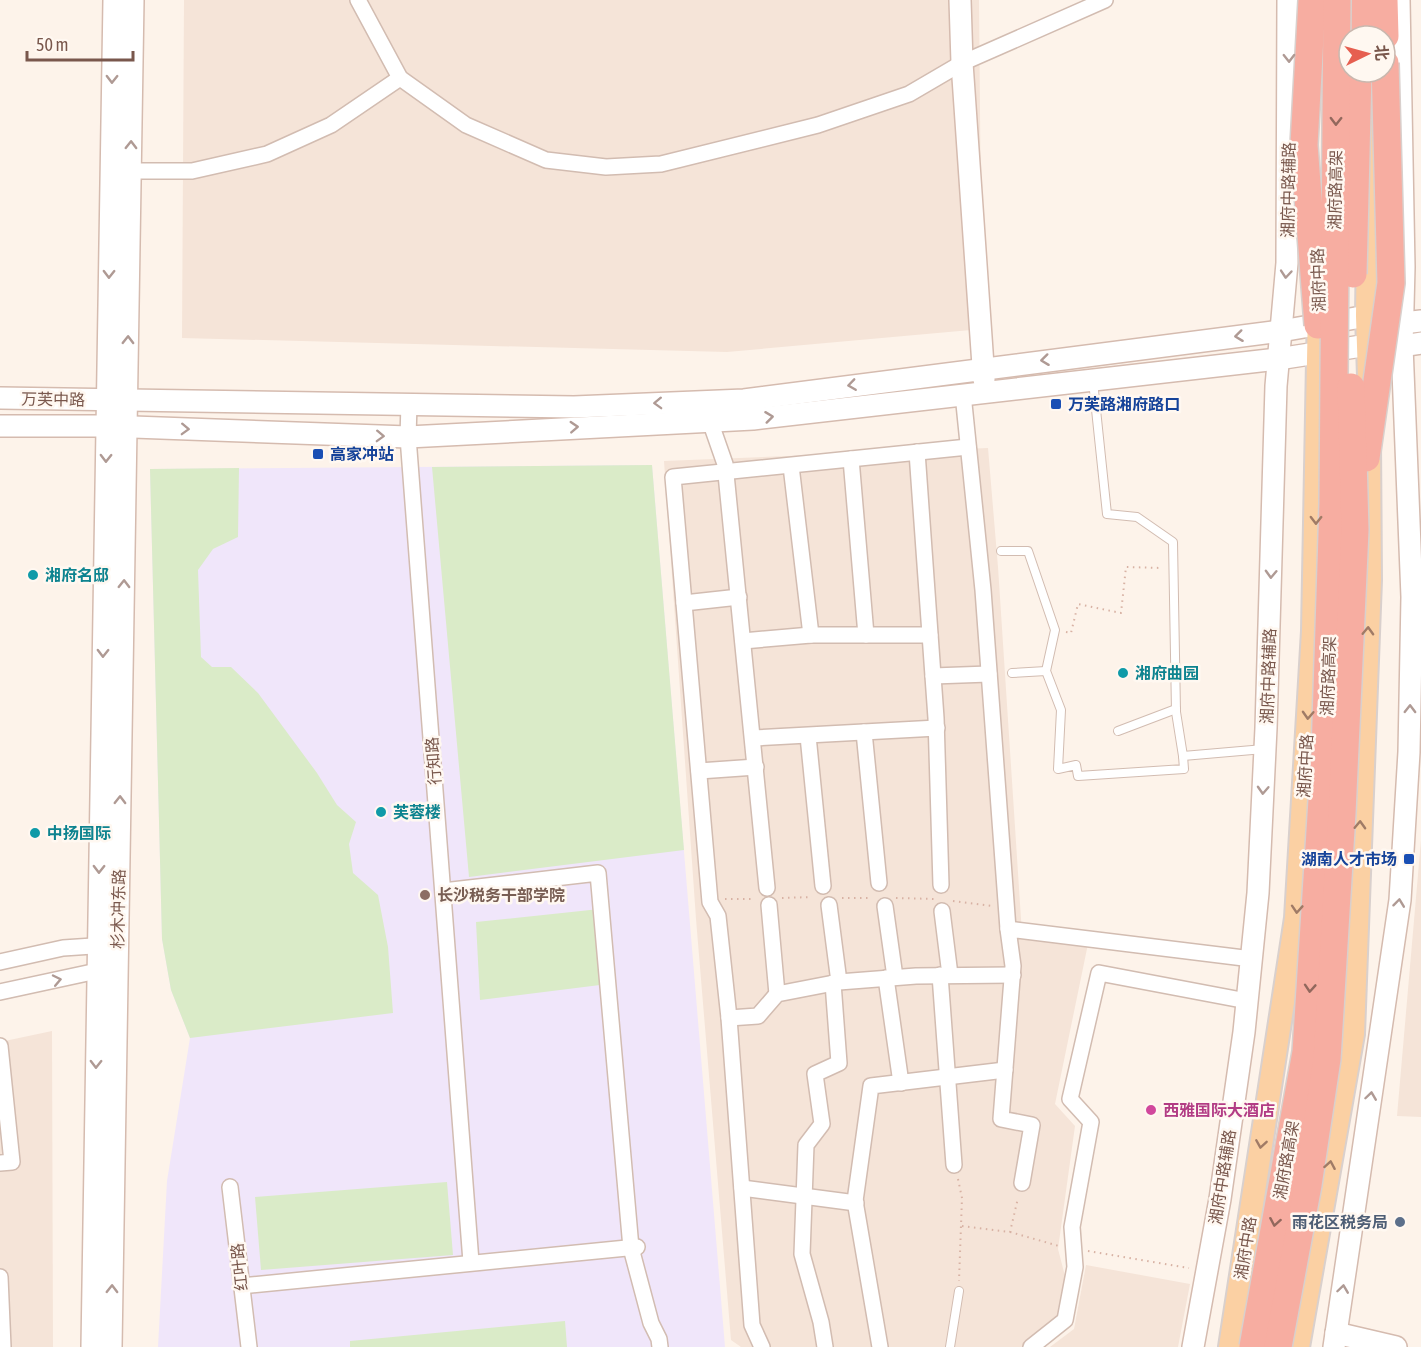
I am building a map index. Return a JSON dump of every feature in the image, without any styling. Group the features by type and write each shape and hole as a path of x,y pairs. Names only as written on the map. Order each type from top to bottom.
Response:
{"highway":[{"path":"1312,0 1304,145 1333,504"},
{"name":"湘府路高架","path":"1253,1347 1306,1052 1325,753 1333,504 1337,0"},
{"path":"1359,0 1359,24"},
{"path":"1384,0 1385,24"},
{"name":"湘府路高架","path":"1278,1347 1308,1185 1327,1059 1342,813 1355,530 1351,400 1358,84"},
{"path":"1355,530 1391,283 1386,84"}],"main road":[{"path":"114,0 117,399"},
{"path":"117,399 130,171 134,0"},
{"path":"960,0 962,63 985,391"},
{"name":"湘府中路辅路","path":"1193,1347 1220,1199 1247,1001 1258,893 1278,358 1287,263 1288,0"},
{"name":"湘府中路","path":"1230,1347 1296,918 1313,631 1320,325 1310,91 1303,0"},
{"path":"1371,24 1372,0"},
{"path":"1396,1347 1335,1340 1400,900 1409,752 1412,597 1412,322 1404,267 1399,0"},
{"path":"1298,1347 1353,1034 1370,580 1367,316 1371,84"},
{"path":"1367,316 1412,322"},
{"name":"万芙中路","path":"0,398 574,407 744,400 1281,331 1367,316"},
{"name":"万芙中路","path":"0,426 116,427 408,437 753,419 1278,358 1368,345 1412,344"},
{"name":"杉木冲东路","path":"111,1347 107,945 117,399"},
{"name":"杉木冲东路","path":"92,1347 107,971"}],"street":[{"path":"358,0 400,78 466,125 546,160 606,167 661,164 818,124 909,94 962,63 1105,0"},
{"path":"130,171 192,171 267,154 331,125 400,78"},
{"path":"963,394 983,590 1013,975 1001,1119 1032,1125 1022,1183"},
{"name":"行知路","path":"409,404 408,437 471,1262"},
{"path":"710,421 726,472 754,738 777,994"},
{"path":"762,1347 752,1325 729,1018 718,916 710,899 674,477 968,447"},
{"path":"917,452 937,728 947,1077 954,1165"},
{"path":"851,459 866,634"},
{"path":"791,466 811,635"},
{"path":"684,603 739,597"},
{"path":"743,641 811,635 930,634"},
{"path":"933,676 989,674"},
{"path":"754,738 937,728"},
{"path":"864,732 901,1083"},
{"path":"808,736 836,982 839,1063 814,1074 822,1124 806,1145 802,1254 821,1322 825,1347"},
{"path":"699,771 756,767"},
{"path":"443,891 598,873 634,1248 651,1323 660,1347"},
{"path":"1008,929 1252,959"},
{"path":"0,962 63,948 107,945"},
{"path":"0,992 107,971"},
{"path":"1031,1347 1065,1320 1075,1267 1072,1227 1092,1122 1070,1099 1099,973 1247,1001"},
{"path":"729,1018 758,1016 777,994 836,982 945,975 1013,975"},
{"path":"0,1046 12,1162 0,1163"},
{"path":"880,1347 856,1203 870,1086 1005,1070"},
{"name":"红叶路","path":"230,1187 249,1347"},
{"path":"742,1188 856,1203"},
{"path":"241,1286 634,1248"},
{"path":"0,1277 3,1347"}],"lane":[{"path":"1001,551 1028,551 1055,630 1046,671 1061,710 1058,769 1076,765 1078,776 1184,769 1176,709 1173,542 1137,517 1107,514 1093,379"},
{"path":"1012,673 1046,671"},
{"path":"1118,731 1176,709"},
{"path":"1184,756 1265,749"},
{"path":"950,1347 959,1291"}],"path":[{"path":"1055,630 1071,633 1077,604 1121,613 1126,567 1174,569"},
{"path":"710,899 883,896 943,899 1007,908"},
{"path":"954,1165 962,1198 959,1291"},
{"path":"1010,1232 1022,1183"},
{"path":"962,1226 1010,1232 1059,1246 1192,1269"}],"shaded area":[{"path":"184,0 979,0 982,329 727,352 182,338"},
{"path":"988,448 1022,934 1089,939 1055,1104 1075,1126 1058,1249 1065,1276 1056,1321 1027,1347 741,1347 731,1340 696,919 664,461"},
{"name":"长沙税务干部学院","path":"652,465 725,1347 158,1347 167,1181 190,1038 171,990 162,939 150,469"},
{"path":"1421,840 1421,1117 1397,1116"},
{"path":"52,1031 53,1347 0,1347 0,1042"},
{"path":"1086,1265 1190,1284 1178,1347 1050,1347 1074,1329"}],"green space":[{"path":"652,465 684,850 469,877 432,467"},
{"path":"239,468 238,537 213,549 198,570 201,657 212,667 231,667 258,693 317,773 337,805 356,822 349,844 353,873 378,895 388,947 393,1013 190,1038 171,990 162,939 150,469"},
{"path":"609,908 616,983 480,1000 476,922"},
{"path":"447,1182 453,1255 261,1270 255,1197"},
{"path":"565,1321 567,1347 350,1347 350,1341"}],"place":[{"name":"万芙路湘府路口","path":"1056,404"},
{"name":"高家冲站","path":"318,454"},
{"name":"湘府名邸","path":"33,575"},
{"name":"湘府曲园","path":"1123,673"},
{"name":"芙蓉楼","path":"381,812"},
{"name":"中扬国际","path":"35,833"},
{"name":"湖南人才市场","path":"1409,859"},
{"name":"长沙税务干部学院","path":"425,895"},
{"name":"西雅国际大酒店","path":"1151,1110"},
{"name":"雨花区税务局","path":"1400,1222"}]}
